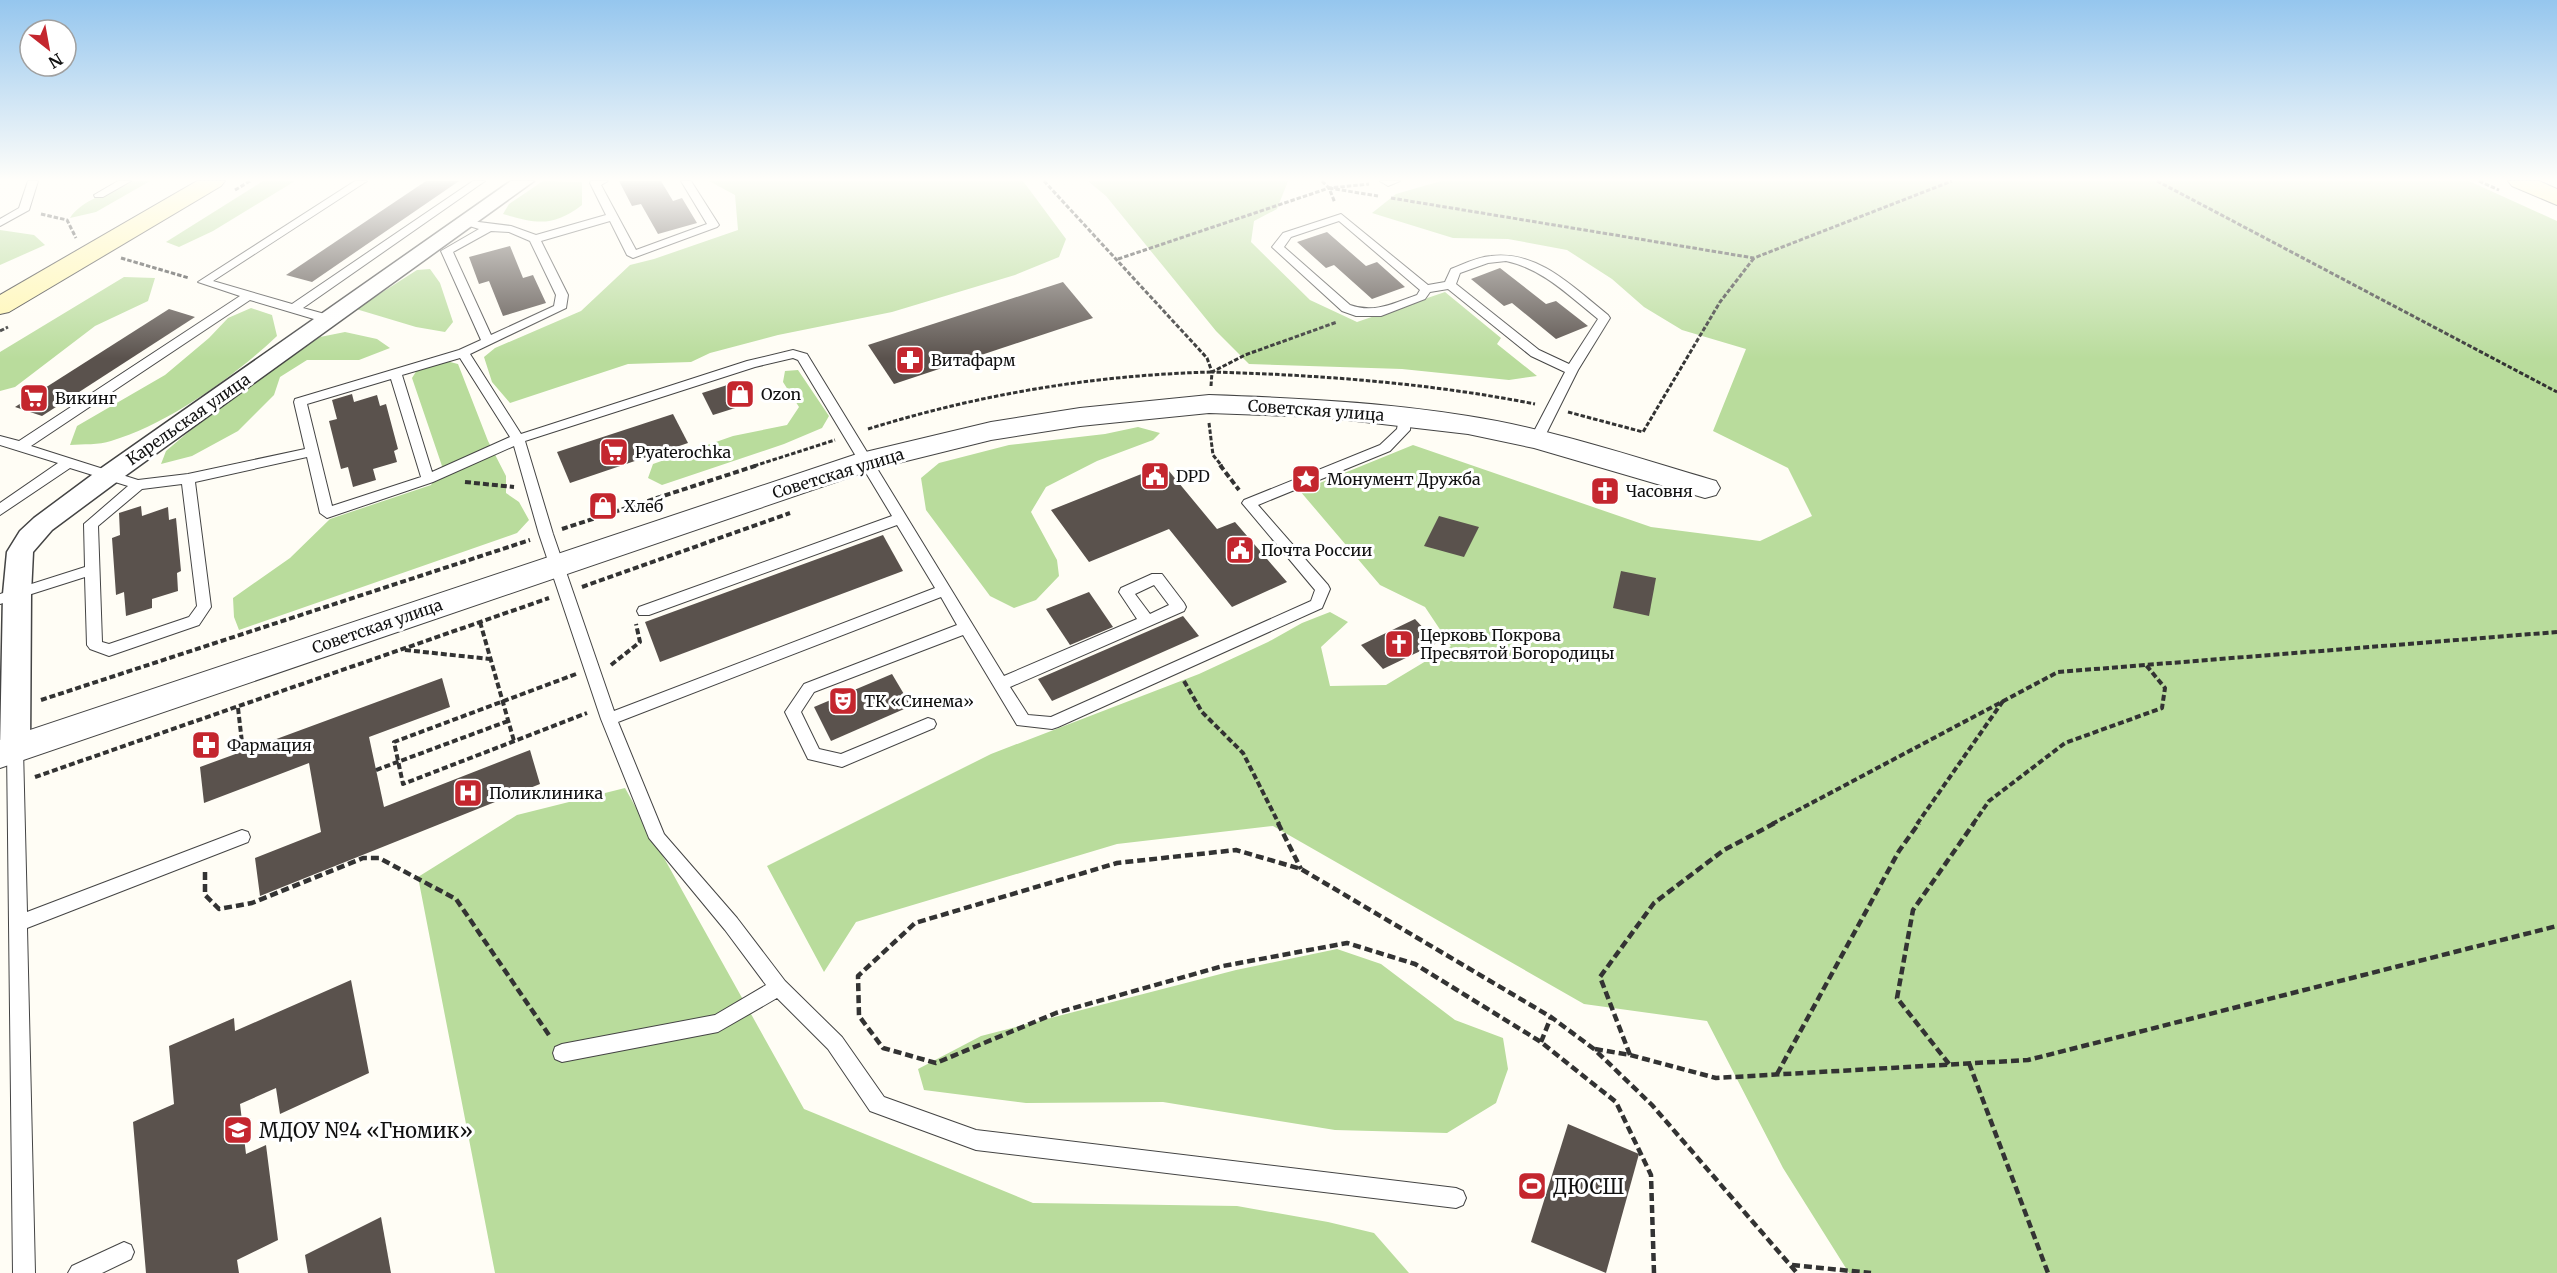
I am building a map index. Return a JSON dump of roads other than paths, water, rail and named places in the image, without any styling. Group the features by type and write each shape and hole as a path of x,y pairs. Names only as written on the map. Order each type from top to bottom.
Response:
{"main road":[{"path":"0,306 112,240"}],"street":[{"name":"Карельская улица","path":"8,752 15,708 8,596 20,552 29,538 43,524 109,475 328,319 453,240"},
{"name":"Советская улица","path":"8,752 562,579 867,461 992,431 1080,417 1210,418 1322,408 1404,416 1468,425 1538,439 1705,488"}],"lane":[{"path":"269,240 204,282 328,319"},
{"path":"293,309 393,240"},
{"path":"460,240 447,251 488,342"},
{"path":"536,240 562,295 560,308 463,353 300,402 327,513 428,479 519,439 751,364 793,354 803,357 1023,721 1052,723 1317,604 1323,589 1249,503 1385,448 1402,430 1404,416"},
{"path":"625,240 633,255 672,240"},
{"path":"1283,240 1278,247 1346,308 1360,313 1377,313 1420,297 1426,289 1450,285 1535,353 1572,370"},
{"path":"1369,240 1426,289"},
{"path":"1450,285 1455,271 1491,258 1515,259 1539,267 1604,318 1572,370 1538,439"},
{"path":"21,446 248,296"},
{"path":"463,353 519,439 531,488 607,713 657,838 731,924 779,987 835,1043 877,1104 976,1140 1456,1198"},
{"path":"395,373 428,479"},
{"path":"0,440 138,485 188,479 311,452"},
{"path":"0,510 69,462"},
{"path":"138,485 91,524 95,645 109,650 194,621 204,607 188,479"},
{"path":"644,611 901,518"},
{"path":"8,596 92,570"},
{"path":"607,713 944,590"},
{"path":"1001,684 1147,621"},
{"path":"928,724 842,761 814,754 793,712 809,688 965,628"},
{"path":"8,752 16,783 24,1273"},
{"path":"17,924 242,837"},
{"path":"562,1053 718,1023 779,987"},
{"path":"79,1273 124,1252"}],"place":[{"name":"Витафарм","path":"910,360"},
{"name":"Ozon","path":"740,394"},
{"name":"Викинг","path":"34,398"},
{"name":"Pyaterochka","path":"614,452"},
{"name":"DPD","path":"1155,476"},
{"name":"Монумент Дружба","path":"1306,479"},
{"name":"Часовня","path":"1605,491"},
{"name":"Хлеб","path":"603,506"},
{"name":"Почта России","path":"1240,550"},
{"name":"Церковь Покрова Пресвятой Богородицы","path":"1399,644"},
{"name":"ТК «Синема»","path":"843,701"},
{"name":"Фармация","path":"206,745"},
{"name":"Поликлиника","path":"468,793"},
{"name":"МДОУ №4 «Гномик»","path":"238,1130"},
{"name":"ДЮСШ","path":"1532,1186"}]}
